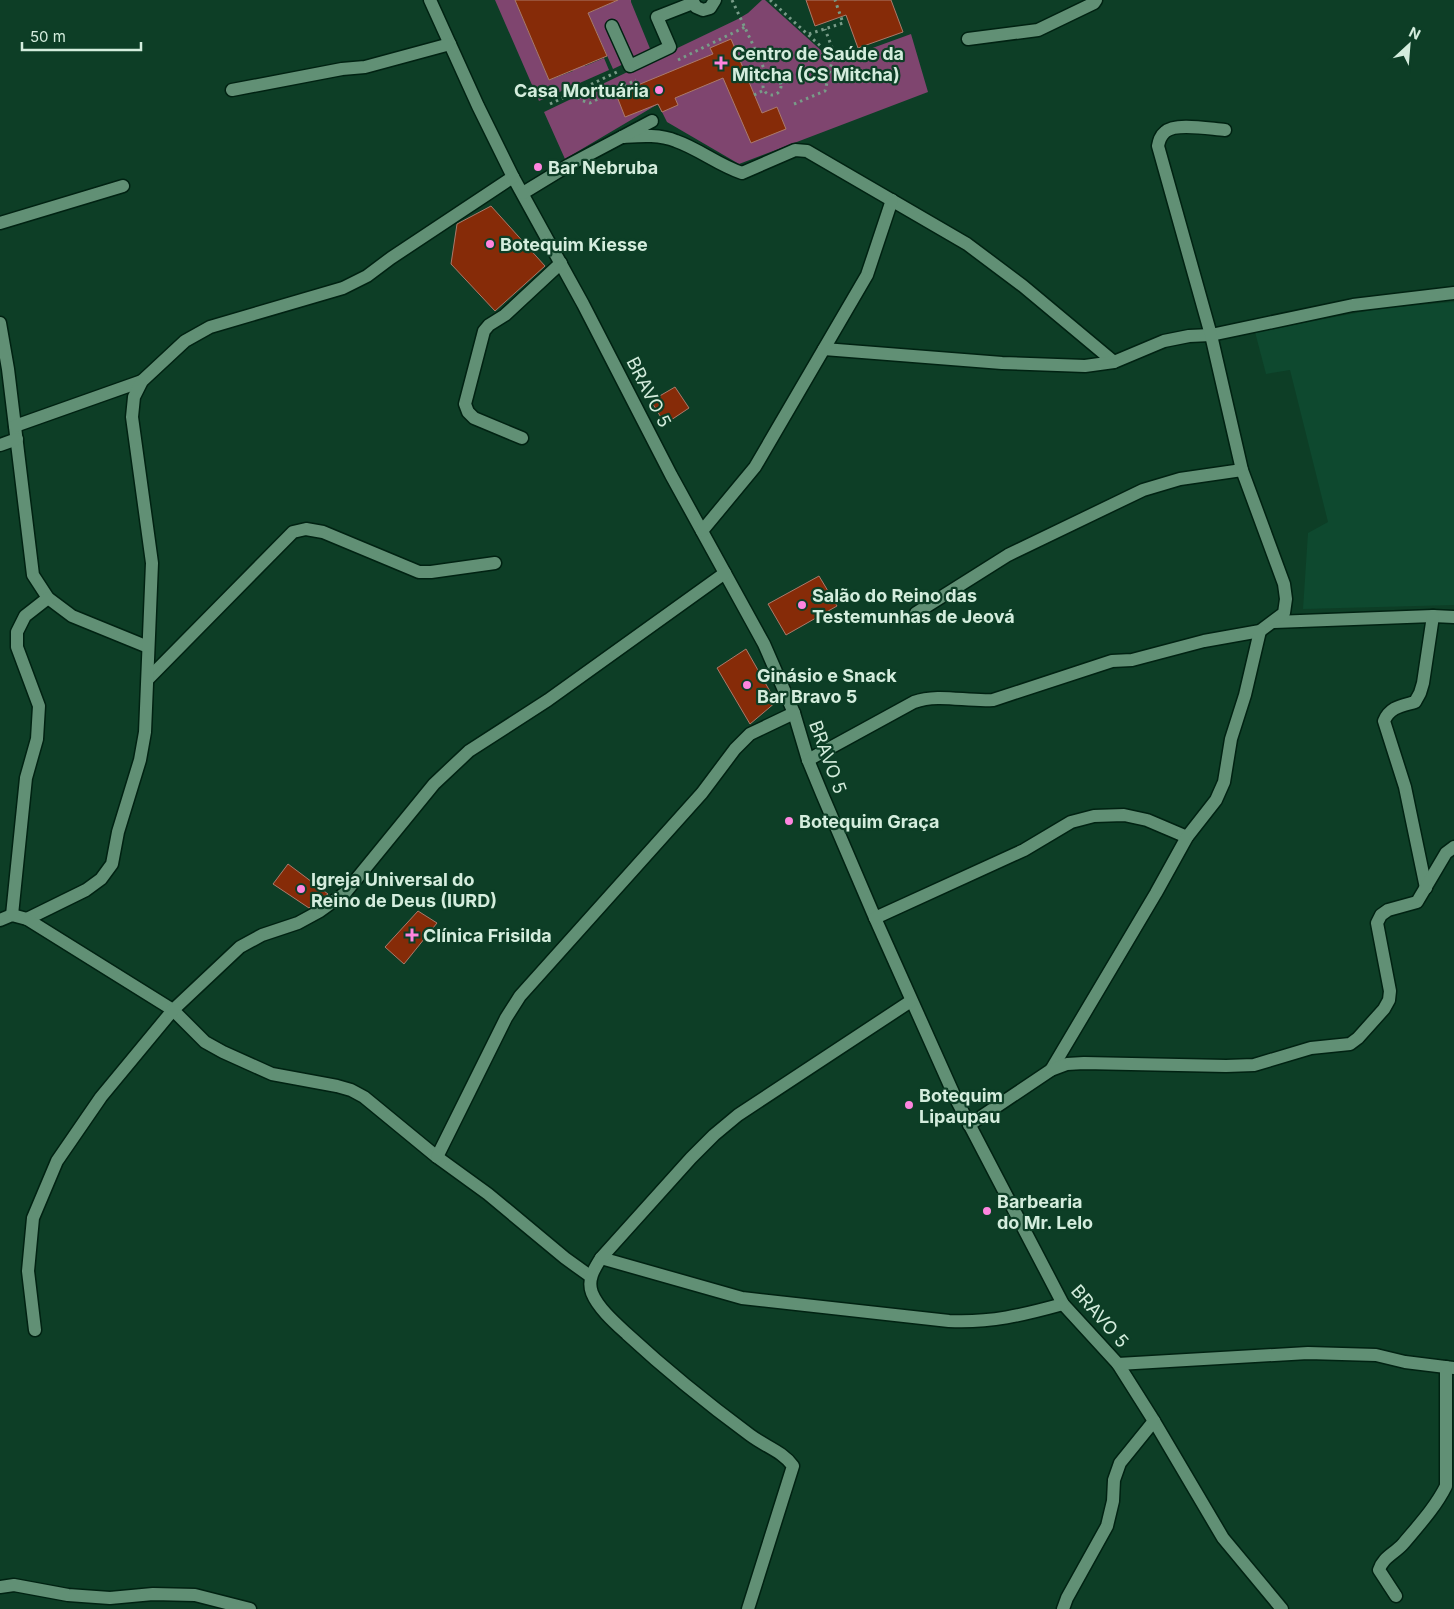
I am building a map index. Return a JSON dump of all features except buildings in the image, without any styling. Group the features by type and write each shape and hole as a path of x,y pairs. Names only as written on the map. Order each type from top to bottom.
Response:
{"street":[{"name":"BRAVO 5","path":"430,0 513,177 561,263 702,531 764,644 794,712 808,760 911,1001 969,1125 1063,1304 1118,1364 1223,1538 1282,1609"},
{"path":"612,26 630,66 670,47 657,17 692,1 696,8 703,10 710,8 715,0"},
{"path":"968,39 1038,30 1096,0"},
{"path":"232,90 365,67 450,44"},
{"path":"523,193 569,165 652,121"},
{"path":"808,760 923,699 934,697 978,701 993,700 1112,661 1132,660 1204,641 1260,630 1274,622 1284,613 1286,598 1284,584 1242,470 1211,335 1158,146 1160,137 1165,131 1174,126 1224,130"},
{"path":"622,137 650,136 675,140 728,168 742,173 795,150 807,151 967,244 1023,286 1114,362"},
{"path":"48,598 25,616 17,632 17,647 39,706 37,739 26,778 6,918 27,919 86,890 101,879 112,864 118,832 140,760 144,741 148,679 152,563 132,417 134,397 142,381 185,341 210,327 343,288 367,276 513,177"},
{"path":"0,223 123,186"},
{"path":"702,531 755,467 867,275 892,200"},
{"path":"522,438 474,418 468,412 465,404 484,331 489,325 505,315 561,263"},
{"path":"824,349 1002,363 1086,366 1114,362 1164,341 1189,336 1211,335 1353,305 1454,293"},
{"path":"0,323 8,369 33,575 48,598 72,616 148,647"},
{"path":"15,426 142,381"},
{"path":"0,445 17,440"},
{"path":"916,613 1008,555 1143,490 1180,479 1242,470"},
{"path":"148,679 293,532 306,529 323,532 419,572 495,563"},
{"path":"35,1330 28,1271 33,1218 57,1161 102,1097 173,1010 240,947 262,935 298,923 320,911 345,893 434,784 469,751 548,700 725,573"},
{"path":"1274,622 1433,616 1454,617"},
{"path":"1426,888 1405,787 1384,721 1387,714 1393,708 1414,702 1420,693 1424,683 1433,616"},
{"path":"1051,1070 1187,837 1216,800 1224,782 1231,739 1245,695 1260,630"},
{"path":"438,1157 506,1018 520,996 702,793 750,734 794,712"},
{"path":"874,918 1024,850 1071,822 1094,816 1124,815 1147,820 1187,837"},
{"path":"969,1125 1051,1070 1067,1064 1226,1066 1254,1064 1311,1048 1350,1044 1358,1038 1384,1009 1389,1000 1390,991 1377,922 1380,915 1388,910 1417,902 1446,853 1454,847"},
{"path":"27,919 173,1010 206,1042 224,1052 272,1074 337,1086 351,1090 364,1097 590,1276"},
{"path":"748,1609 793,1466 786,1456 762,1444 721,1414 607,1315 592,1293 590,1276 601,1258 691,1158 726,1125 738,1115 911,1001"},
{"path":"601,1258 742,1298 949,1321 975,1322 1008,1318 1063,1304"},
{"path":"1118,1364 1308,1353 1376,1355 1404,1362 1450,1367 1446,1486 1437,1503 1401,1546 1381,1564 1379,1570 1396,1596"},
{"path":"1063,1609 1067,1598 1107,1526 1113,1501 1114,1480 1120,1463 1154,1421"},
{"path":"0,1587 14,1585 68,1595 110,1598 153,1594 195,1595 250,1609"}],"path":[{"path":"732,0 768,77"},
{"path":"770,0 837,61 825,29"},
{"path":"808,34 843,23 835,0"},
{"path":"794,104 825,91 833,57"},
{"path":"550,104 630,66"},
{"path":"764,90 764,82 768,77"},
{"path":"764,90 772,95 778,93 781,88 781,82 777,78 768,77"},
{"path":"754,95 764,90"}],"shaded area":[{"path":"495,0 515,0 549,80 573,71 558,37 570,31 585,66 604,58 609,70 539,101"},
{"path":"618,0 631,0 651,51 613,69 588,13"},
{"path":"762,0 765,0 834,62 911,34 928,92 739,164 667,122 658,104 565,159 544,112 738,19 748,13"},
{"path":"1454,302 1454,605 1303,609 1308,533 1328,522 1290,370 1266,374 1255,332 1383,308"}],"place":[{"name":"Centro de Saúde da Mitcha (CS Mitcha)","path":"721,63"},
{"name":"Casa Mortuária","path":"659,90"},
{"name":"Bar Nebruba","path":"538,167"},
{"name":"Botequim Kiesse","path":"490,244"},
{"name":"Salão do Reino das Testemunhas de Jeová","path":"802,605"},
{"name":"Ginásio e Snack Bar Bravo 5","path":"747,685"},
{"name":"Botequim Graça","path":"789,821"},
{"name":"Igreja Universal do Reino de Deus (IURD)","path":"301,889"},
{"name":"Clínica Frisilda","path":"412,935"},
{"name":"Botequim Lipaupau","path":"909,1105"},
{"name":"Barbearia do Mr. Lelo","path":"987,1211"}]}
